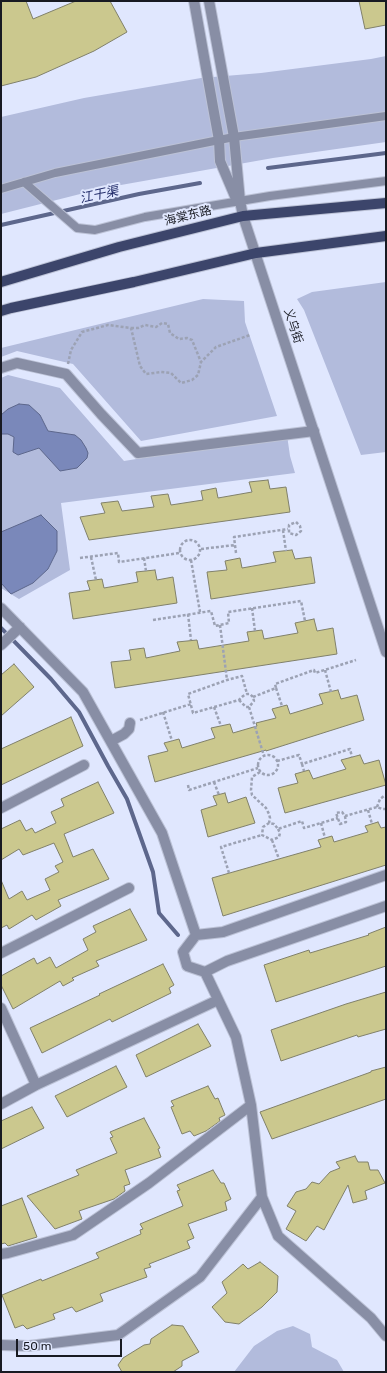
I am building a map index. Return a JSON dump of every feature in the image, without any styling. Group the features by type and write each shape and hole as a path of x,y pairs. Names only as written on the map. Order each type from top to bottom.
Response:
{"main road":[{"name":"海棠东路","path":"1,282 119,247 243,216 386,203"},
{"path":"1,311 134,282 256,253 386,236"}],"street":[{"path":"194,1 219,140 220,161 238,201"},
{"name":"义乌街","path":"209,1 234,137 238,201 386,652"},
{"path":"1,368 17,363 66,374 138,453 314,432"},
{"path":"1,608 83,692 162,833 196,935"},
{"path":"1,645 20,627"},
{"path":"110,741 124,734 129,729 130,723"},
{"path":"1,808 84,765"},
{"path":"386,875 223,932 196,935 183,952 187,966 205,972 227,961 386,906"},
{"path":"1,953 129,888"},
{"path":"205,972 236,1037 251,1106 262,1197 278,1236 371,1318 386,1336"},
{"path":"1,1104 36,1085 218,1000"},
{"path":"1,1008 36,1085"},
{"path":"1,1254 72,1235 150,1184 251,1106"},
{"path":"1,1345 29,1346 118,1335 200,1277 262,1197"}],"lane":[{"path":"1,189 54,173 234,137 386,116"},
{"path":"24,182 77,228 95,230 145,217 238,201 386,180"}],"path":[{"path":"66,374 71,350 82,332 108,325 138,328 145,325 156,327 162,323 168,324 170,332 179,339 187,338 192,340 201,362"},
{"path":"131,328 140,366 146,374 171,372 181,383 192,380 198,375 201,362 216,347 250,335"},
{"path":"296,522 300,526 301,532 296,535 289,533 288,529 288,525 296,522"},
{"path":"236,553 234,537 288,529"},
{"path":"283,530 286,551"},
{"path":"188,541 196,542 201,549 200,556 191,560 185,560 178,550 183,542 188,541"},
{"path":"201,549 235,545"},
{"path":"80,558 118,553 119,562 179,553"},
{"path":"91,557 96,580"},
{"path":"144,558 146,571"},
{"path":"191,560 200,612"},
{"path":"153,620 211,611 215,626 229,623 228,612 301,601 305,621"},
{"path":"252,608 256,631"},
{"path":"188,614 191,640"},
{"path":"220,625 227,680"},
{"path":"282,706 275,684 314,670 315,673 356,660"},
{"path":"325,670 331,692"},
{"path":"247,694 242,676 188,694 193,713 239,700 247,694 254,697"},
{"path":"254,697 276,688"},
{"path":"249,707 254,701 254,697"},
{"path":"239,700 242,704 249,707 264,756"},
{"path":"130,723 191,704"},
{"path":"214,707 221,726"},
{"path":"163,712 172,740"},
{"path":"302,764 350,749 352,757"},
{"path":"270,754 274,756 277,761 279,765 278,769 269,776 264,775 258,768 260,760 264,756 270,754"},
{"path":"277,761 299,755 304,771"},
{"path":"188,785 190,790 258,768"},
{"path":"260,772 252,777 251,790 252,795 266,808 270,818 269,824"},
{"path":"214,782 219,795"},
{"path":"377,808 380,799 384,796 386,797"},
{"path":"344,816 377,808 382,810 386,809"},
{"path":"368,810 372,824"},
{"path":"342,812 344,816 346,822 340,824 336,813 342,812"},
{"path":"278,828 302,821 304,828 338,818"},
{"path":"321,823 325,838"},
{"path":"262,835 263,827 269,824 274,824 280,833 279,837 272,840"},
{"path":"229,873 221,847 262,835 272,840 279,859"}],"shaded area":[{"path":"386,56 386,142 273,158 104,188 1,214 1,117 84,98 201,78 261,73"},
{"path":"386,282 386,452 361,455 304,310 297,299 312,292"},
{"path":"203,299 244,301 245,322 277,416 141,441 73,364 17,351 1,357 1,348"},
{"path":"8,375 60,388 124,461 287,435 290,456 295,473 61,503 70,570 19,599 1,588 1,378"},
{"path":"19,404 29,405 40,415 48,431 75,435 81,440 86,448 88,453 87,458 77,468 60,471 39,448 18,455 13,452 14,437 8,434 1,434 1,415 8,409"},
{"path":"41,515 57,531 57,551 48,569 33,583 11,594 1,583 1,532"},
{"path":"293,1326 310,1334 312,1347 337,1360 344,1372 234,1372 254,1346 277,1331"}],"building":[{"path":"1,1 26,1 33,19 76,1 110,1 127,32 94,51 36,77 1,86"},
{"path":"359,1 386,1 386,25 365,29"},
{"path":"268,480 270,489 286,487 290,512 89,540 80,517 105,513 101,503 118,501 122,511 154,507 151,496 168,494 171,505 203,500 201,491 216,488 218,498 252,492 249,482"},
{"path":"292,550 295,559 311,557 315,583 211,599 207,572 227,570 225,561 240,558 242,568 276,562 273,552"},
{"path":"155,570 157,580 173,577 177,603 73,619 69,593 90,590 87,581 102,579 104,588 138,582 136,572"},
{"path":"314,619 317,631 333,628 337,654 115,688 111,662 131,660 129,650 144,648 146,658 180,651 177,642 197,640 199,649 249,641 247,632 262,630 264,639 298,633 295,623"},
{"path":"14,664 34,687 1,716 1,675"},
{"path":"338,690 341,699 357,695 364,720 266,751 155,782 148,756 168,751 164,743 179,739 182,748 215,738 211,728 230,724 233,733 257,726 256,723 276,718 272,709 287,705 290,714 323,704 319,694"},
{"path":"71,717 83,746 1,785 1,749"},
{"path":"360,755 364,764 379,760 386,785 285,813 278,788 298,783 295,774 309,770 313,779 346,769 341,760"},
{"path":"98,782 114,813 64,834 73,857 93,849 109,879 58,900 61,906 36,920 32,915 9,929 7,925 1,928 1,880 9,899 22,891 27,900 50,890 45,879 59,872 55,866 63,862 54,843 23,855 19,849 1,860 1,829 20,820 26,831 32,828 35,833 56,823 51,812 64,806 61,799"},
{"path":"225,793 228,803 246,797 255,823 208,837 201,810 217,805 213,796"},
{"path":"378,822 381,828 386,827 386,865 223,916 212,878 321,847 318,840 332,836 334,842 368,832 365,826"},
{"path":"130,909 147,940 96,961 99,966 72,978 74,980 63,986 60,981 13,1009 1,985 1,976 34,958 37,964 50,957 56,968 88,950 83,939 96,932 93,926"},
{"path":"386,927 386,966 276,1002 264,965 309,950 310,953 369,935 368,934"},
{"path":"163,964 174,985 169,988 171,993 112,1022 110,1019 42,1053 30,1028"},
{"path":"386,992 386,1029 358,1037 357,1035 281,1061 271,1030"},
{"path":"198,1024 211,1046 146,1077 136,1055"},
{"path":"116,1066 127,1087 67,1117 55,1096"},
{"path":"386,1067 386,1099 272,1139 260,1112 371,1071"},
{"path":"208,1086 215,1099 218,1098 225,1115 219,1118 220,1121 206,1131 194,1136 190,1131 182,1134 171,1107 174,1106 171,1101"},
{"path":"32,1107 44,1128 1,1149 1,1121"},
{"path":"144,1118 160,1148 158,1149 161,1157 125,1170 130,1184 124,1186 125,1191 114,1199 79,1211 82,1219 55,1229 27,1196 79,1175 76,1170 117,1153 110,1138 113,1137 110,1132"},
{"path":"355,1156 358,1162 368,1162 370,1170 378,1170 385,1183 365,1191 367,1199 353,1203 348,1185 324,1230 317,1226 306,1241 286,1229 296,1211 287,1206 296,1192 306,1189 312,1182 319,1184 330,1172 340,1168 336,1162"},
{"path":"213,1170 221,1183 224,1183 231,1199 225,1202 227,1210 188,1224 194,1238 187,1241 190,1248 149,1264 151,1267 144,1269 147,1277 100,1294 103,1301 76,1312 72,1307 53,1314 55,1319 27,1329 23,1325 15,1328 2,1295 99,1258 96,1253 141,1234 140,1230 143,1229 140,1224 183,1206 177,1191 180,1190 177,1185"},
{"path":"22,1198 37,1237 8,1246 5,1243 1,1244 1,1206"},
{"path":"260,1262 278,1276 277,1292 262,1307 239,1324 225,1322 212,1307 227,1293 222,1282 243,1264 248,1269"},
{"path":"172,1325 183,1326 199,1352 182,1361 182,1366 173,1372 122,1372 118,1365 123,1358 144,1345 150,1344 151,1339"}],"waterway":[{"name":"江干渠","path":"268,168 386,153"},
{"name":"江干渠","path":"1,225 139,194 200,183"},
{"path":"1,628 51,679 79,712 127,799 153,872 159,913 178,935"}]}
